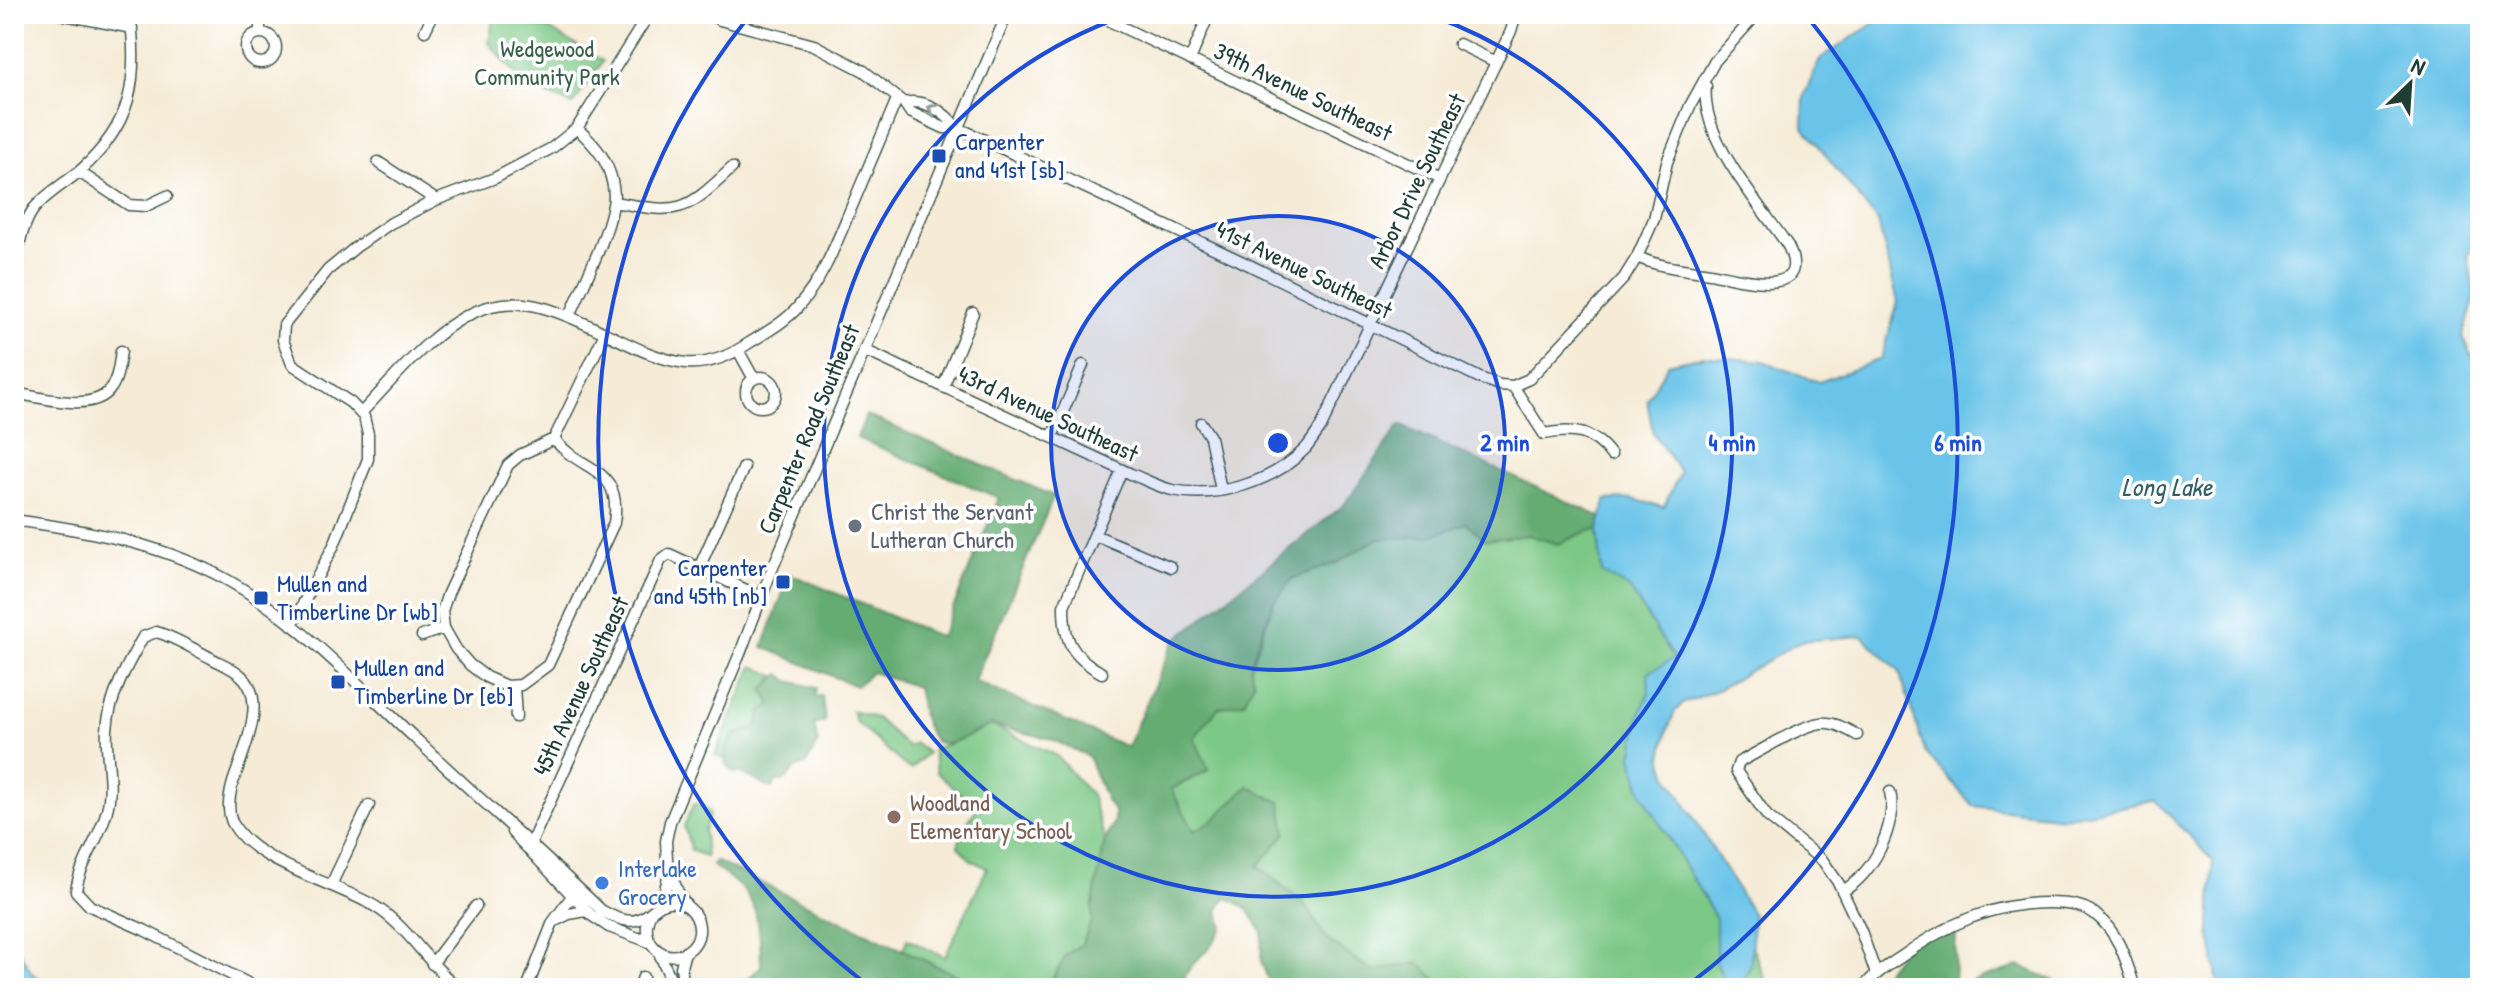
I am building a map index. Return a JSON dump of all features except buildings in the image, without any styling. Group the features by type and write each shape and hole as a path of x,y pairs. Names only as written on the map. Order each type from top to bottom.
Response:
{"street":[{"path":"60,14 132,28"},
{"path":"14,268 28,219 36,206 79,172 117,129 126,110 133,87 130,14"},
{"path":"260,14 260,33"},
{"path":"425,31 433,14"},
{"path":"292,625 334,545 368,459 368,434 361,413 351,403 292,364 283,340 284,325 328,270 391,223 436,200 510,171 552,148 577,128 649,14"},
{"name":"41st Avenue Southeast","path":"708,14 814,45 864,71 910,112 944,128 957,128 1482,379 1513,386"},
{"name":"Carpenter Road Southeast","path":"662,903 666,891 666,841 670,822 864,350 1007,14"},
{"path":"1190,60 1209,14"},
{"name":"Arbor Drive Southeast","path":"1221,490 1253,483 1270,474 1305,449 1321,427 1511,31 1516,14"},
{"path":"1637,257 1676,270 1756,282 1780,282 1792,268 1793,257 1788,246 1729,162 1711,126 1704,100 1706,75 1757,14"},
{"name":"39th Avenue Southeast","path":"1107,20 1440,179"},
{"path":"1459,44 1496,62"},
{"path":"1611,455 1589,433 1544,434 1513,386 1529,379 1624,278 1654,219 1667,162 1677,135 1706,80"},
{"path":"361,413 433,340 462,318 487,307 512,302 570,316 653,356 687,363 710,362 738,350 795,311 813,289 832,255 901,101"},
{"path":"570,316 614,202 606,163 577,128"},
{"path":"378,162 436,200"},
{"path":"614,202 674,210 690,204 732,168"},
{"path":"79,172 129,205 146,206 167,196"},
{"path":"943,387 973,313"},
{"path":"554,439 563,451 603,475 611,486 617,504 616,513 548,665 521,685 506,686 470,665 456,649 444,628 442,611 508,465 520,455 554,439 605,333"},
{"path":"738,350 754,379"},
{"name":"43rd Avenue Southeast","path":"864,350 1170,490 1221,490"},
{"path":"14,393 82,403 96,401 113,385 121,351"},
{"path":"1052,437 1083,365"},
{"path":"1201,423 1210,437 1221,490"},
{"path":"699,568 744,467"},
{"path":"1102,673 1079,657 1064,631 1064,606 1122,470"},
{"path":"14,520 118,537 196,565 236,585 292,625 601,910"},
{"path":"1095,535 1171,567"},
{"name":"45th Avenue Southeast","path":"531,843 661,560 669,554 761,597"},
{"path":"422,636 444,628"},
{"path":"257,988 90,906 76,891 78,874 107,812 110,792 109,710 143,637 156,632 240,674 251,692 254,716 229,801 230,819 241,837 256,849 376,907 392,919 458,988"},
{"path":"514,686 516,717"},
{"path":"1857,735 1837,725 1822,723 1739,762 1736,771 1767,816 1823,861 1861,931 1876,974"},
{"path":"1842,891 1863,876 1880,850 1891,811 1890,792"},
{"path":"331,885 369,805"},
{"path":"503,821 520,844 586,911 609,927 649,942 658,951 675,988"},
{"name":"Carpenter Road Southeast","path":"668,865 686,905"},
{"path":"572,896 622,920 634,921 642,919 662,903 675,901 686,905 698,919 699,933 681,961 684,988"},
{"path":"527,988 553,922 572,896"},
{"path":"1863,988 1876,974 1949,926 2006,907 2059,903 2079,906 2093,913 2109,929 2121,946 2135,988"},
{"path":"432,964 476,906"},
{"path":"553,922 569,914 586,911"},
{"path":"649,942 646,929 652,911"},
{"path":"658,951 672,955 685,952"}],"green space":[{"name":"Wedgewood Community Park","path":"493,18 547,28 603,61 573,105 526,86 489,43"},
{"path":"866,415 1054,496 974,681 1127,747 1174,641 1344,505 1400,425 1601,517 1598,530 1558,544 1529,535 1486,540 1466,523 1431,536 1377,539 1336,563 1293,578 1274,601 1250,667 1254,682 1244,702 1218,708 1194,738 1209,770 1171,789 1194,831 1215,819 1248,786 1281,803 1286,833 1258,866 1304,904 1327,940 1372,971 1419,963 1437,980 1429,988 1271,988 1261,961 1262,932 1247,908 1226,897 1218,911 1223,927 1189,969 1182,988 1044,988 1067,954 1082,944 1092,921 1105,841 1114,821 1114,811 1106,800 1088,756 1051,739 991,725 949,744 936,742 925,723 917,687 872,672 856,686 763,647 790,574 941,637 999,498 857,438"},
{"path":"1466,523 1486,539 1529,535 1558,544 1588,530 1598,530 1602,573 1630,589 1674,659 1648,673 1649,692 1639,718 1642,793 1716,918 1716,962 1728,988 1429,988 1436,980 1419,963 1372,971 1327,940 1304,904 1258,866 1286,833 1248,787 1215,819 1193,832 1171,789 1208,770 1193,738 1250,668 1274,601 1293,578 1336,563 1377,539 1431,536"},
{"path":"753,666 776,676 771,679 772,705 757,726 727,747 726,760 715,755"},
{"path":"780,674 789,681 816,688 815,696 822,696 825,721 814,725 818,742 806,765 794,769 785,781 776,781 773,788 733,772 725,763 727,747 735,734 757,726 761,712 771,705 763,689"},
{"path":"852,711 876,718 908,747 915,743 927,753 911,769 856,722"},
{"path":"991,725 1056,755 1091,795 1105,841 1092,921 1082,944 1067,954 1044,988 983,988 903,950 907,939 945,957 987,868 971,860 958,846 963,829 977,808 937,773 932,749"},
{"path":"696,804 707,808 710,814 704,831 706,857 691,850 684,826"},
{"path":"715,861 983,988 739,988 761,966 758,926 749,898 736,883 712,865"},
{"path":"1956,930 1954,987 2020,966 2055,981 2048,988 1895,988 1882,976 1912,936"},
{"path":"1751,944 1769,988 1735,988 1747,974"}],"water":[{"name":"Long Lake","path":"1888,14 2480,14 2480,237 2468,255 2475,297 2463,337 2480,373 2480,988 2221,988 2210,933 2213,861 2156,801 2063,817 1973,806 1925,752 1899,671 1862,636 1801,641 1717,690 1684,703 1675,711 1667,732 1662,757 1667,774 1753,915 1751,963 1743,983 1728,988 1716,962 1716,918 1642,793 1632,757 1639,718 1649,692 1648,673 1674,658 1630,589 1602,573 1598,530 1606,500 1631,499 1664,507 1680,472 1653,433 1647,400 1668,364 1703,356 1763,361 1819,382 1881,359 1898,302 1878,222 1803,126 1804,96 1820,59"},
{"path":"14,943 32,973 50,988 14,988"}],"place":[{"name":"Carpenter and 41st [sb]","path":"939,156"},
{"name":"Christ the Servant Lutheran Church","path":"855,526"},
{"name":"Carpenter and 45th [nb]","path":"783,582"},
{"name":"Mullen and Timberline Dr [wb]","path":"261,598"},
{"name":"Mullen and Timberline Dr [eb]","path":"338,682"},
{"name":"Woodland Elementary School","path":"894,817"},
{"name":"Interlake Grocery","path":"602,883"}]}
